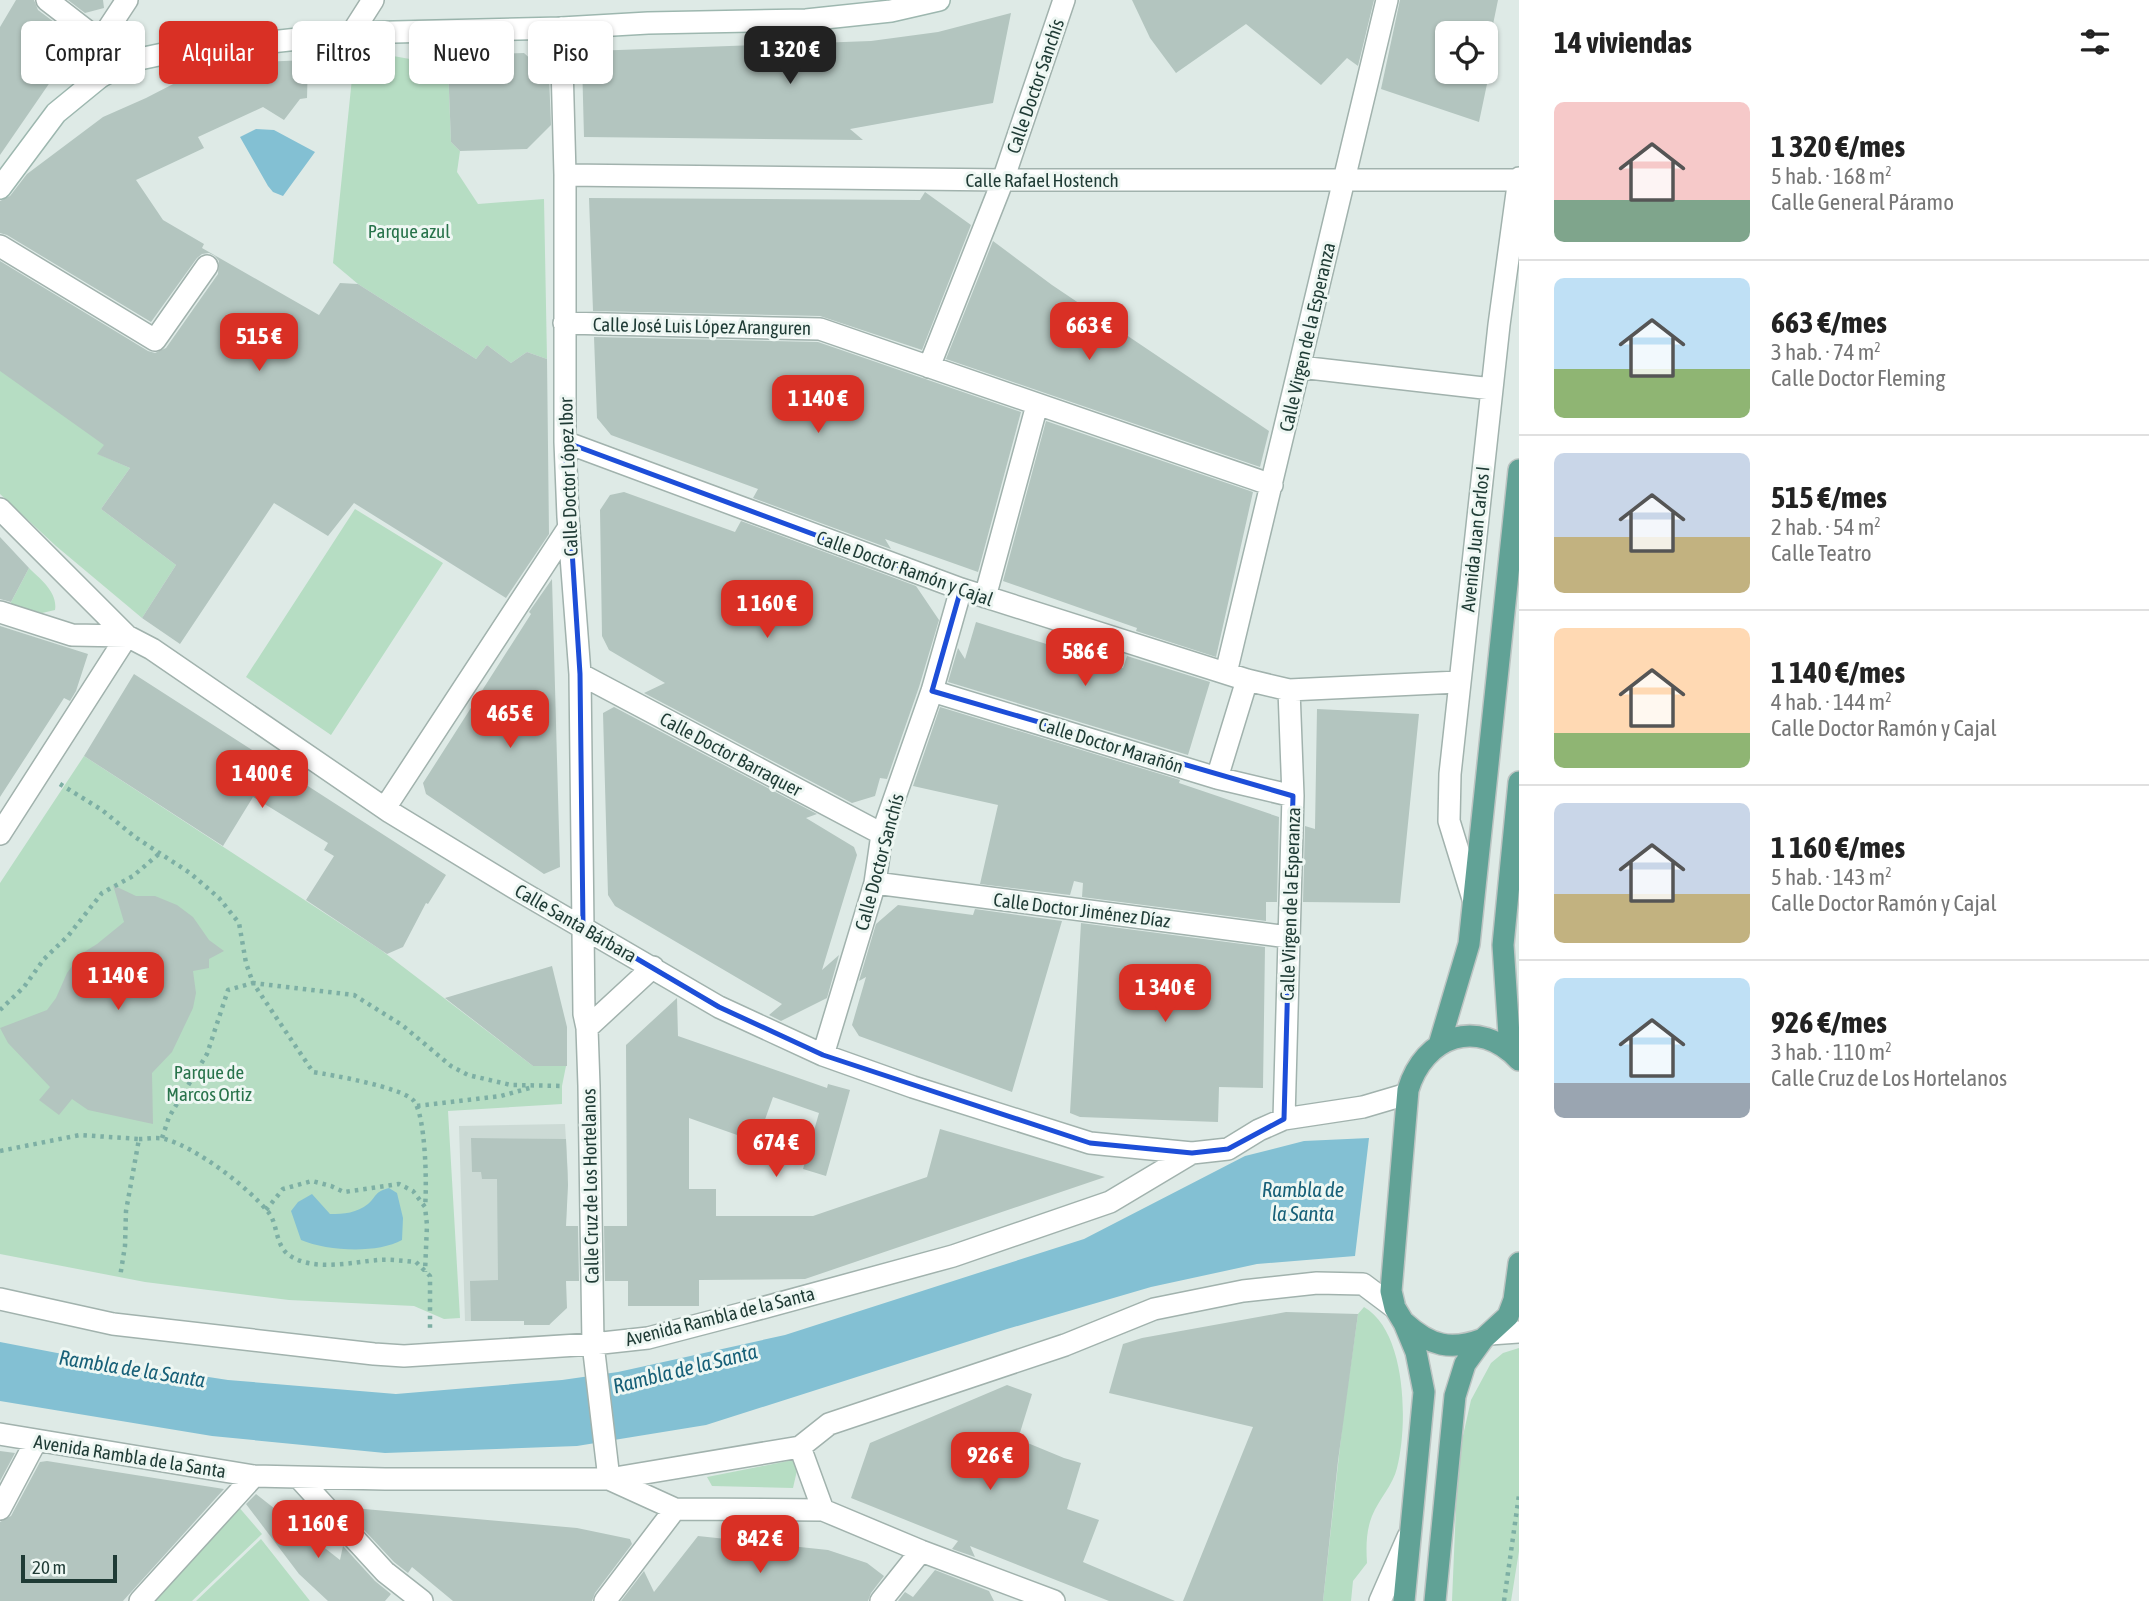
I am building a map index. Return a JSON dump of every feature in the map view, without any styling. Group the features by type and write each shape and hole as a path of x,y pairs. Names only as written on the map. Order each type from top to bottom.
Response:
{"main road":[{"path":"1438,1045 1469,944 1519,470"},
{"path":"1514,1055 1503,945 1519,782"},
{"path":"1404,1601 1424,1392 1416,1352 1391,1291 1407,1094 1413,1072 1424,1056 1438,1045 1456,1038 1475,1036 1493,1041 1514,1055"},
{"path":"1435,1601 1455,1396 1465,1364 1486,1336 1508,1316 1519,1276"},
{"path":"1400,1315 1417,1334 1433,1342 1450,1346 1467,1345 1486,1336"}],"street":[{"path":"47,0 74,21"},
{"path":"113,21 127,0"},
{"path":"360,21 373,0"},
{"path":"613,25 806,20 891,11 939,0"},
{"name":"Calle Doctor Sanchís","path":"929,367 1003,180 1065,0"},
{"name":"Calle Virgen de la Esperanza","path":"1226,673 1387,0"},
{"path":"395,32 528,29"},
{"path":"145,58 292,40"},
{"path":"0,188 56,113 91,84"},
{"name":"Calle Doctor López Ibor","path":"563,84 565,442 580,674 583,927"},
{"name":"Calle Rafael Hostench","path":"565,176 1003,180 1519,179"},
{"name":"Avenida Juan Carlos I","path":"1473,899 1449,821 1450,774 1458,682 1519,179"},
{"path":"0,246 155,340 206,266"},
{"name":"Calle José Luis López Aranguren","path":"564,323 820,328 1272,485"},
{"path":"1300,367 1492,389"},
{"path":"985,597 1037,405"},
{"name":"Calle Doctor Ramón y Cajal","path":"565,442 961,589 1247,680 1289,690 1458,682"},
{"path":"0,509 127,636 0,834"},
{"path":"385,808 569,527"},
{"name":"Calle Doctor Sanchís","path":"823,1055 876,883 882,834 932,691 961,589"},
{"name":"Calle Santa Bárbara","path":"0,612 72,635 127,636 152,649 385,808 518,890 719,1007 823,1055 913,1087 1090,1143 1192,1153"},
{"name":"Calle Doctor Barraquer","path":"580,674 882,834"},
{"path":"1217,778 1247,680"},
{"name":"Calle Virgen de la Esperanza","path":"1284,1119 1293,796 1289,690"},
{"name":"Calle Doctor Marañón","path":"932,691 1217,778 1293,796"},
{"name":"Calle Doctor Jiménez Díaz","path":"876,883 1288,937"},
{"name":"Calle Cruz de Los Hortelanos","path":"583,927 584,1014 589,1086 593,1344 609,1479"},
{"path":"587,1028 653,967"},
{"name":"Avenida Rambla de la Santa","path":"0,1299 113,1324 404,1356 648,1338 953,1256 1110,1202 1192,1153 1228,1149 1259,1130 1284,1119 1363,1107 1407,1094"},
{"name":"Avenida Rambla de la Santa","path":"0,1434 254,1476 609,1479 800,1447 829,1424 1065,1345 1154,1309 1243,1291 1318,1283 1363,1284 1400,1315"},
{"path":"1486,1336 1519,1332"},
{"path":"0,1509 36,1441"},
{"path":"800,1447 823,1510"},
{"path":"140,1601 254,1476"},
{"path":"299,1478 385,1572 422,1601"},
{"path":"609,1479 675,1509 823,1510 1023,1596 1054,1601"},
{"path":"605,1601 675,1509"},
{"path":"1380,1601 1411,1532"},
{"path":"881,1601 921,1551"}],"path":[{"path":"41,770 190,873 219,898 239,923 246,964 253,983 313,1072 357,1080 404,1094 414,1100 422,1120 427,1225 425,1272"},
{"path":"0,1010 24,987 44,959 68,936 102,893 133,876 160,853"},
{"path":"162,1138 169,1116 207,1054 228,989 253,983 354,995 402,1025 451,1066 468,1075 511,1085 589,1086"},
{"path":"416,1106 501,1096 538,1086"},
{"path":"0,1151 80,1135 162,1138 183,1146 239,1182 271,1215 280,1246 290,1256 319,1265 378,1260 416,1262 430,1276 430,1353"},
{"path":"120,1278 125,1246 125,1211 139,1139"},
{"path":"266,1210 283,1189 312,1181 344,1192 399,1184 413,1191 425,1207"},
{"path":"1504,1601 1519,1495"}],"highlighted area":[{"path":"565,442 961,589 932,691 1293,796 1284,1119 1228,1149 1192,1153 1090,1143 823,1055 719,1007 583,927 580,674"}],"shaded area":[{"path":"565,1124 568,1174 566,1221 550,1325 524,1325 524,1321 465,1321 459,1126"}],"green space":[{"name":"Parque azul","path":"395,56 409,59 409,84 449,84 451,142 460,151 457,172 478,204 544,199 547,359 527,352 511,363 487,345 476,359 358,284 333,263 351,84 395,84"},
{"path":"164,366 98,454 130,468 101,509 176,565 142,618 56,546 0,494 0,371"},
{"path":"355,509 443,563 331,735 246,677"},
{"path":"29,568 51,592 55,610 42,613 10,604"},
{"name":"Parque de Marcos Ortiz","path":"84,756 381,950 533,1066 566,1066 562,1104 448,1111 460,1318 444,1319 414,1306 289,1300 145,1282 0,1254 0,883"},
{"path":"1364,1307 1378,1319 1389,1337 1396,1358 1403,1405 1401,1450 1395,1474 1370,1522 1367,1563 1353,1581 1351,1601 1323,1601 1343,1419 1358,1314"},
{"path":"1519,1348 1519,1551 1511,1601 1452,1601 1458,1458 1471,1400 1491,1363 1503,1353"},
{"path":"793,1460 798,1466 793,1488 712,1486 707,1477"},
{"path":"237,1505 262,1534 192,1601 148,1601"},
{"path":"261,1539 310,1601 196,1601"}],"water":[{"path":"256,129 274,130 315,152 283,196 273,192 268,186 240,137"},
{"name":"Rambla de la Santa","path":"1369,1138 1355,1256 1257,1264 1151,1287 1007,1329 706,1425 577,1446 385,1453 212,1436 0,1401 0,1342 228,1380 396,1394 562,1380 618,1372 785,1335 1084,1239 1245,1156 1304,1141"},
{"path":"389,1188 397,1193 403,1218 402,1240 366,1249 338,1249 301,1240 291,1211 298,1202 312,1194 330,1214 345,1213 364,1207 378,1192"}],"building":[{"path":"16,0 34,0 38,10 53,21 21,21 21,84 49,84 0,155 0,27"},
{"path":"68,0 103,0 104,8 85,13"},
{"path":"1132,0 1374,0 1358,66 1347,58 1321,85 1246,24 1176,73 1150,38"},
{"path":"1400,0 1498,0 1494,21 1435,21 1435,84 1487,84 1479,122 1381,89"},
{"path":"1011,13 993,103 850,129 863,140 584,137 583,84 613,84 613,50 871,41 938,32"},
{"path":"514,53 524,53 528,57 528,84 549,84 551,125 527,149 460,151 451,142 449,84 514,84"},
{"path":"278,61 292,61 292,84 307,84 307,98 300,99 284,120 263,107 198,137 204,148 136,180 163,220 204,244 202,248 319,315 340,283 358,284 476,359 487,345 511,363 527,352 547,359 549,534 506,598 354,503 328,536 274,503 180,644 142,618 176,565 101,509 130,468 97,454 104,445 0,371 0,261 155,353 166,348 218,274 219,261 209,253 197,258 151,322 0,233 0,201 10,196 27,174 103,117 173,84 278,84"},
{"path":"925,192 971,225 922,350 820,316 593,311 589,198 920,200"},
{"path":"993,241 1052,285 1269,431 1260,467 946,359"},
{"path":"594,337 818,342 1021,412 978,572 885,539 891,549 753,498 758,489 611,435 597,418"},
{"path":"1046,421 1253,492 1216,657 1136,631 1137,628 1003,581"},
{"path":"624,492 735,532 741,521 916,586 939,620 887,779 880,778 875,796 852,803 644,693 665,683 609,650 602,636 600,510 610,495"},
{"path":"0,537 29,568 11,602 0,599"},
{"path":"552,579 560,867 544,874 426,794 423,783"},
{"path":"976,622 1123,668 1127,656 1210,682 1188,755 948,682 958,648 965,659"},
{"path":"0,626 88,654 70,701 64,698 0,797"},
{"path":"134,674 446,875 428,904 426,903 403,947 387,954 306,900 334,856 324,850 328,843 253,797 223,846 84,756"},
{"path":"614,707 817,814 806,818 854,847 857,855 822,970 839,955 827,998 781,1021 769,1015 782,1004 615,906 608,895 603,713"},
{"path":"940,707 1180,780 1179,783 1279,817 1277,902 1266,902 1266,921 1082,897 1083,883 1074,881 1070,895 980,884 998,805 913,786"},
{"path":"1317,709 1419,714 1400,903 1303,902 1305,826 1315,829"},
{"path":"113,885 136,896 155,896 177,905 193,917 209,940 224,951 209,959 209,968 193,971 196,993 193,1008 172,1052 152,1073 153,1124 88,1110 72,1099 59,1115 39,1100 50,1087 8,1043 0,1028 47,1010 56,998 67,973 81,954 124,922"},
{"path":"898,905 973,915 975,909 1062,921 1012,1092 859,1036 852,1025 866,977 859,981 876,924"},
{"path":"1081,923 1265,947 1263,1088 1219,1087 1218,1122 1080,1117 1070,1113"},
{"path":"552,966 567,1027 567,1066 533,1066 445,998"},
{"path":"677,998 678,1036 827,1088 828,1084 850,1090 826,1176 803,1169 819,1113 773,1097 757,1142 689,1118 689,1189 716,1189 716,1216 813,1216 927,1177 940,1129 1105,1177 805,1279 699,1280 699,1306 628,1306 628,1281 605,1281 604,1226 627,1226 626,1045"},
{"path":"471,1138 566,1139 566,1226 578,1226 579,1281 566,1281 567,1308 549,1325 524,1325 524,1321 471,1321 470,1281 498,1280 497,1179 482,1179 481,1172 472,1172"},
{"path":"1286,1312 1358,1314 1323,1601 1183,1601 1253,1427 1109,1393 1123,1344 1142,1338"},
{"path":"1007,1385 1032,1394 1018,1439 1081,1463 1067,1509 1099,1520 1083,1562 1175,1601 1109,1601 970,1546 975,1557 952,1549 958,1541 851,1498 870,1443"},
{"path":"0,1451 15,1453 0,1481"},
{"path":"40,1462 224,1489 123,1601 0,1601 0,1522 11,1516"},
{"path":"256,1494 340,1560 343,1546 375,1581 391,1594 385,1601 328,1601 299,1574 246,1504"},
{"path":"353,1508 577,1528 630,1539 632,1544 595,1593 592,1601 453,1601 412,1567 408,1573 394,1562 351,1516"},
{"path":"698,1536 828,1550 867,1563 884,1576 868,1601 621,1601 644,1571 654,1592"},
{"path":"935,1570 989,1591 994,1601 898,1601 905,1592 913,1597"}]}
